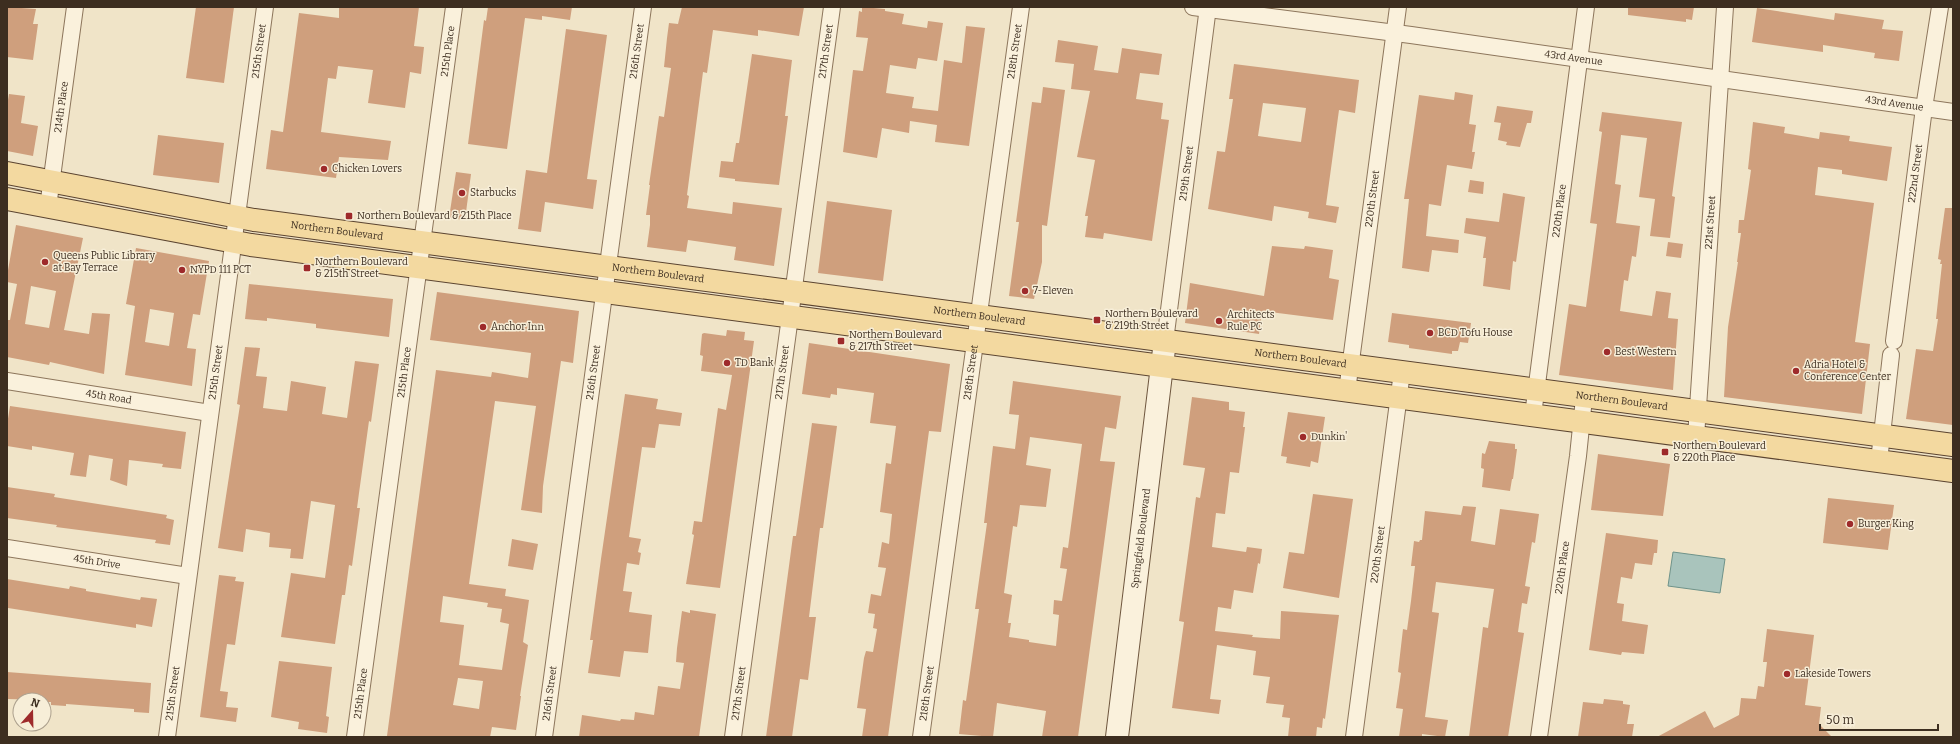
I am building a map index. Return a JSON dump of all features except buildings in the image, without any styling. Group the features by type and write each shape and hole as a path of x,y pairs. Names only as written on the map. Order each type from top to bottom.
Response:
{"main road":[{"name":"Northern Boulevard","path":"7,173 237,217 1536,390 1584,398 1953,446"},
{"path":"7,199 234,242 419,268 1953,471"},
{"name":"Springfield Boulevard","path":"1117,737 1165,341"}],"street":[{"name":"214th Place","path":"48,207 75,7"},
{"name":"215th Street","path":"167,737 265,7"},
{"name":"215th Place","path":"355,737 454,7"},
{"name":"216th Street","path":"544,737 643,7"},
{"name":"217th Street","path":"733,737 832,7"},
{"name":"218th Street","path":"922,737 1021,7"},
{"name":"220th Street","path":"1347,391 1398,7"},
{"name":"220th Place","path":"1533,415 1586,7"},
{"name":"221st Street","path":"1696,437 1724,7"},
{"name":"222nd Street","path":"1878,461 1924,108 1940,7"},
{"name":"43rd Avenue","path":"1203,8 1579,58 1953,112"},
{"name":"219th Street","path":"1165,341 1203,8"},
{"name":"220th Street","path":"1354,737 1402,372"},
{"name":"45th Road","path":"7,381 210,413"},
{"name":"220th Place","path":"1540,737 1584,398"},
{"name":"45th Drive","path":"7,548 188,576"}],"water":[{"path":"1673,552 1725,559 1720,593 1668,586"}],"place":[{"name":"Chicken Lovers","path":"324,169"},
{"name":"Starbucks","path":"462,193"},
{"name":"Northern Boulevard & 215th Place","path":"349,216"},
{"name":"Queens Public Library at Bay Terrace","path":"45,262"},
{"name":"Northern Boulevard & 215th Street","path":"307,268"},
{"name":"NYPD 111 PCT","path":"182,270"},
{"name":"7-Eleven","path":"1025,291"},
{"name":"Northern Boulevard & 219th Street","path":"1097,320"},
{"name":"Architects Rule PC","path":"1219,321"},
{"name":"Anchor Inn","path":"483,327"},
{"name":"BCD Tofu House","path":"1430,333"},
{"name":"Northern Boulevard & 217th Street","path":"841,341"},
{"name":"Best Western","path":"1607,352"},
{"name":"TD Bank","path":"727,363"},
{"name":"Adria Hotel & Conference Center","path":"1796,371"},
{"name":"Dunkin'","path":"1303,437"},
{"name":"Northern Boulevard & 220th Place","path":"1665,452"},
{"name":"Burger King","path":"1850,524"},
{"name":"Lakeside Towers","path":"1787,674"}]}
